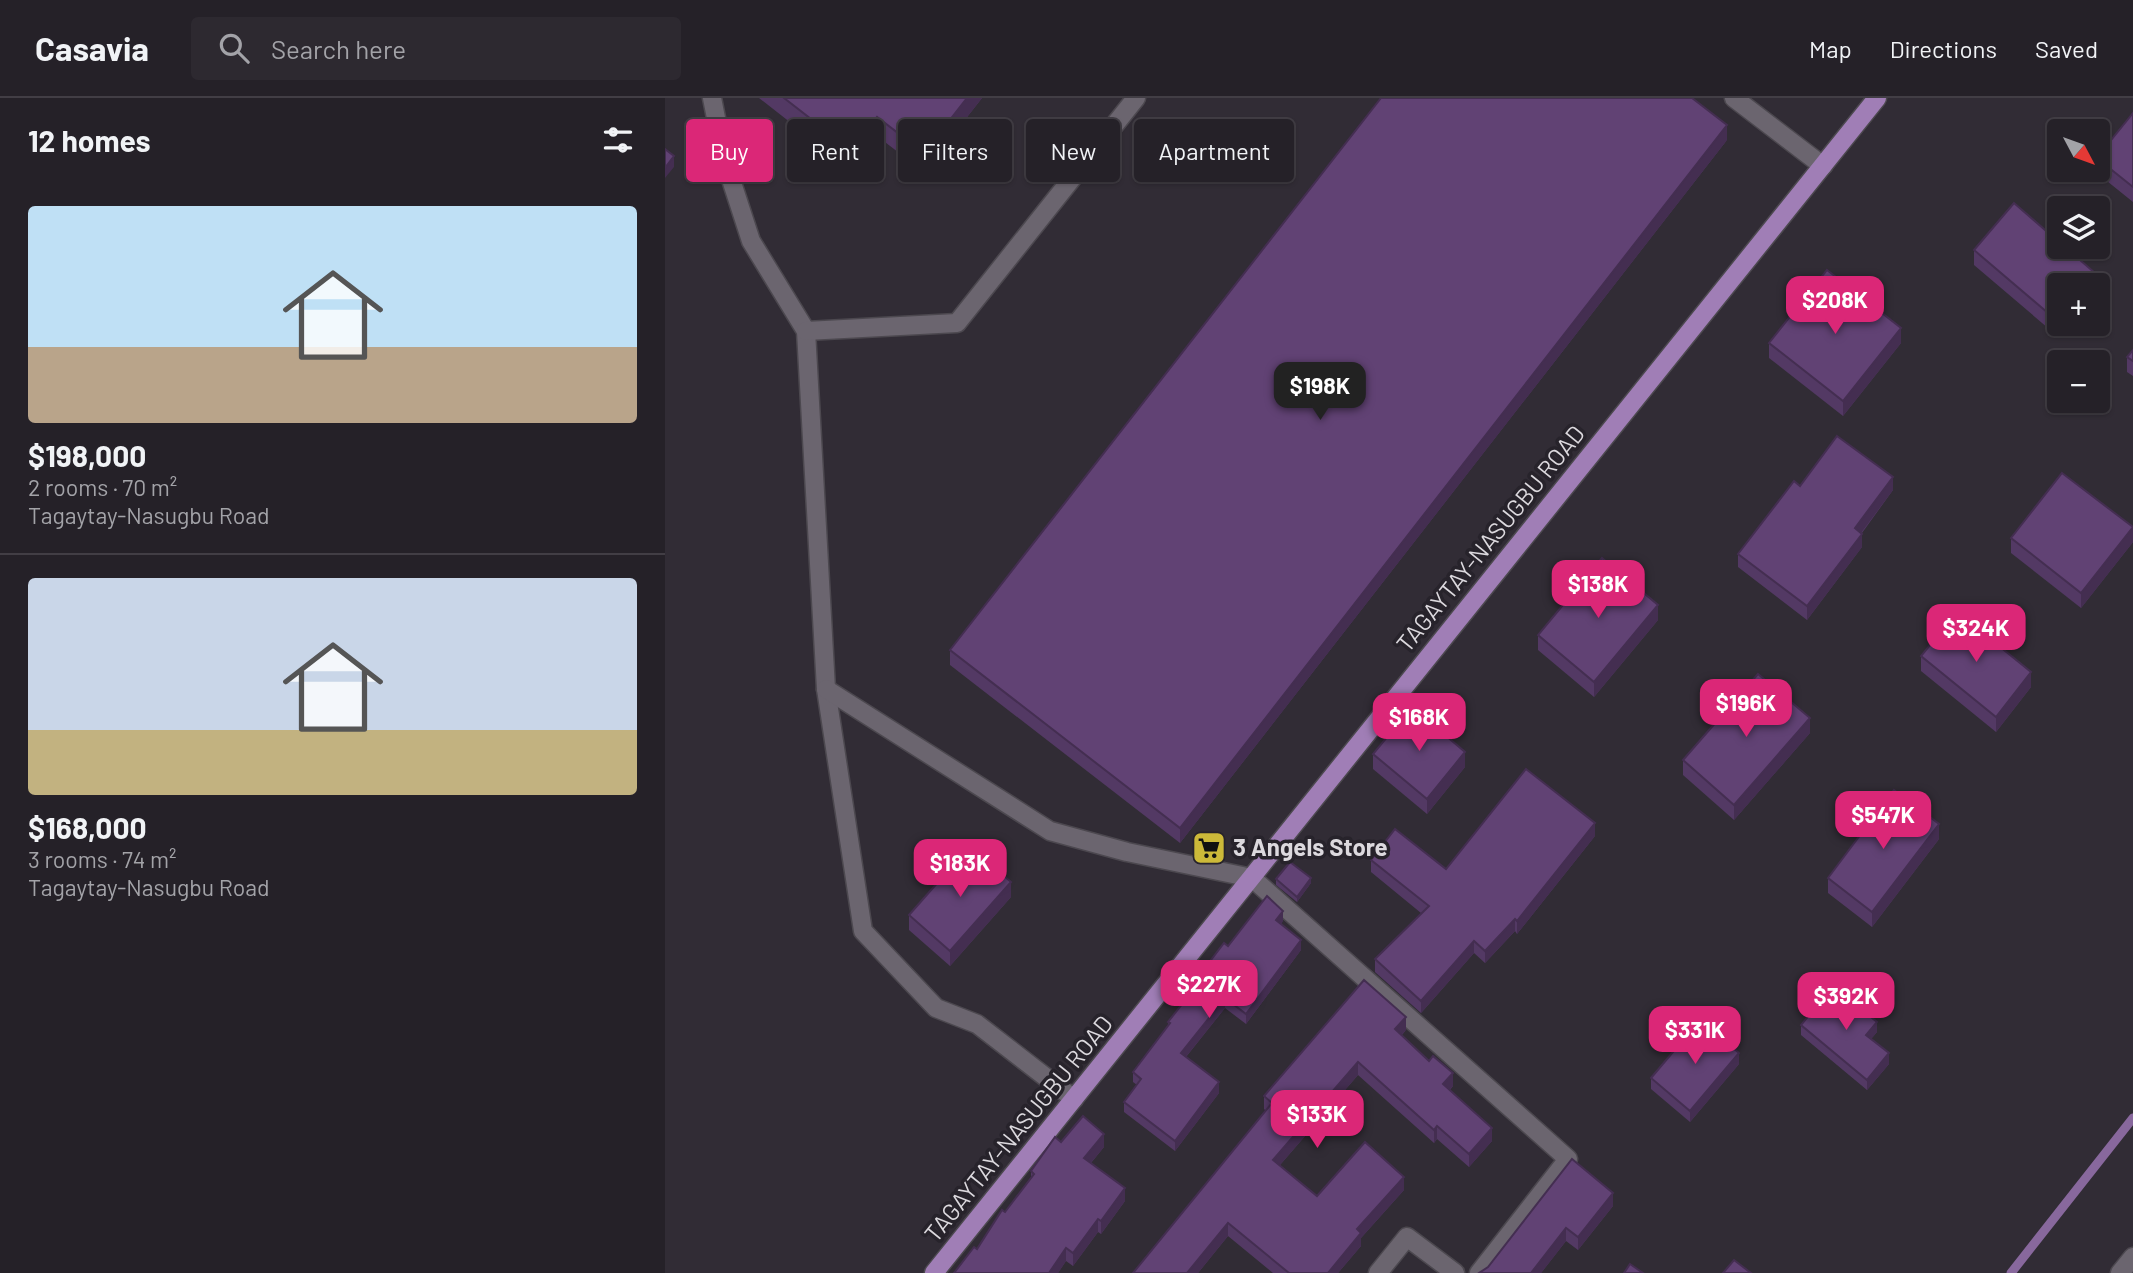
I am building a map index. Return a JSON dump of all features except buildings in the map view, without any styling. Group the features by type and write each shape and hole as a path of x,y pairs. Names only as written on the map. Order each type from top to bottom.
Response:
{"main road":[{"name":"TAGAYTAY-NASUGBU ROAD","path":"934,1273 1877,98"}],"street":[{"path":"712,98 723,158 751,241 806,331 826,689 863,931 936,1008 977,1024 1074,1099"},
{"path":"806,331 957,323 1136,98"},
{"path":"1734,98 1822,166"},
{"path":"826,689 1050,831 1127,852 1252,878 1569,1159 1479,1273"},
{"path":"1378,1273 1407,1237 1455,1273"},
{"path":"2120,1273 2133,1257"}],"waterway":[{"path":"2011,1273 2133,1118"}],"place":[{"name":"3 Angels Store","path":"1209,848"}]}
